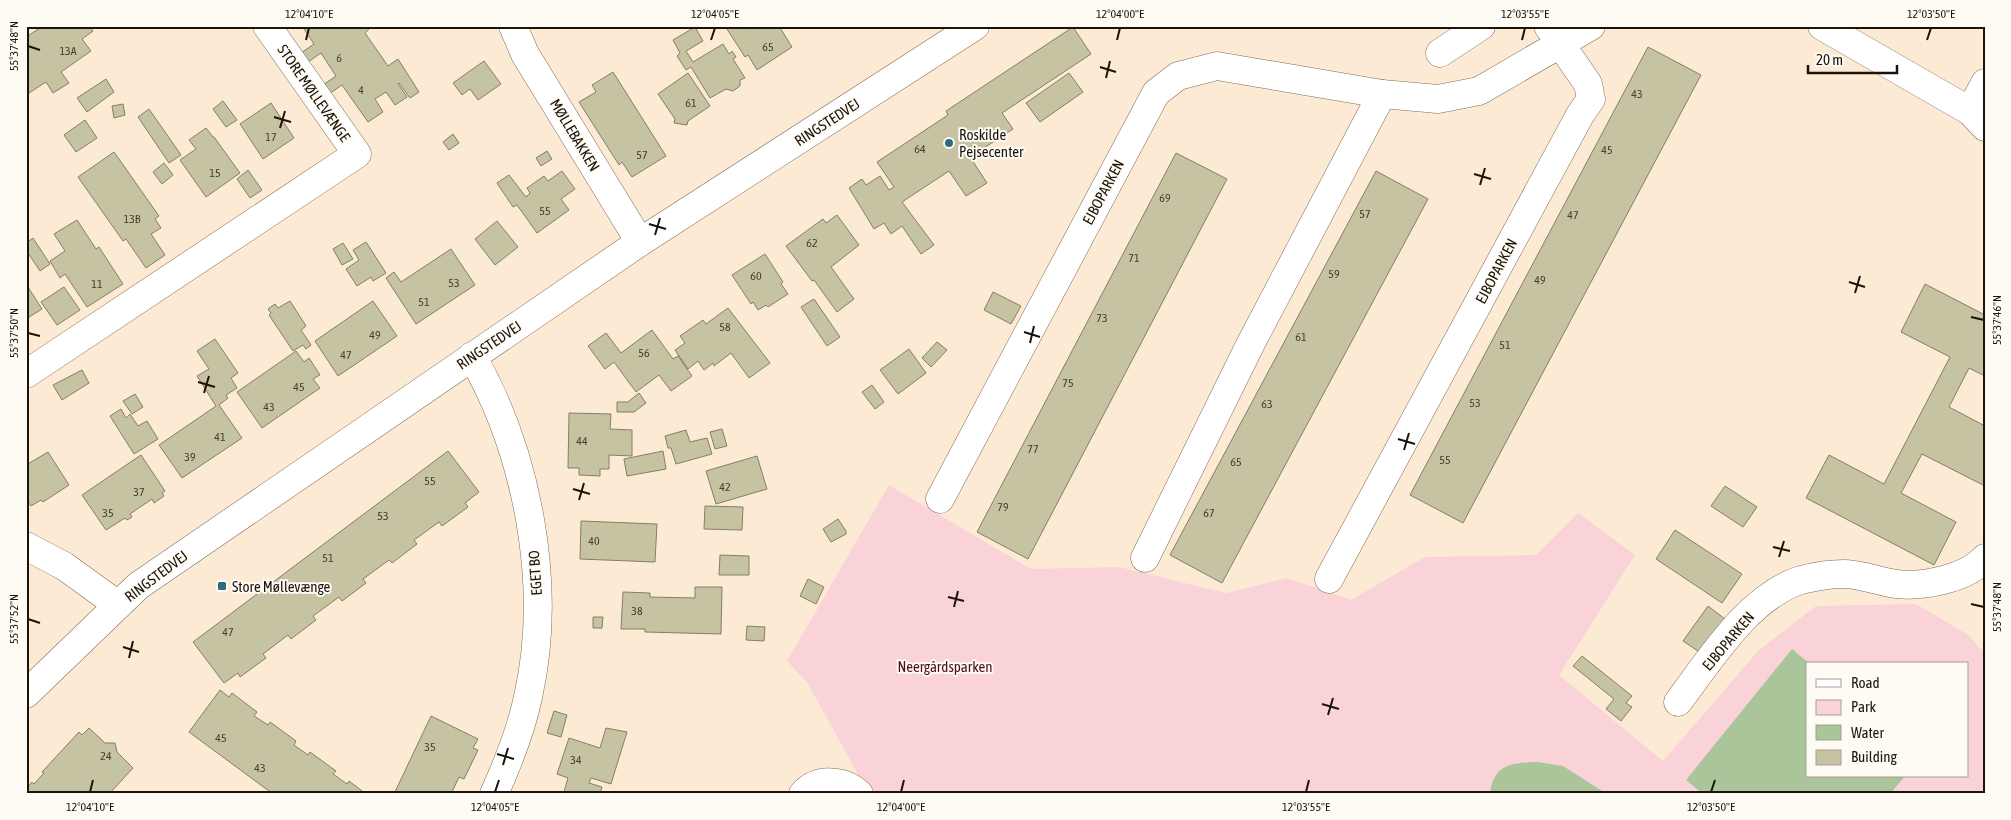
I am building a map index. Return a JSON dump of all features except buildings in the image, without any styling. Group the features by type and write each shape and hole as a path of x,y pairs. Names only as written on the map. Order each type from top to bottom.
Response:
{"street":[{"name":"STORE MØLLEVÆNGE","path":"26,374 357,154 266,26"},
{"name":"MØLLEBAKKEN","path":"513,26 526,54 640,242"},
{"name":"RINGSTEDVEJ","path":"26,694 138,586 640,242 975,26"},
{"path":"1440,52 1481,26"},
{"name":"EJBOPARKEN","path":"940,499 1156,93 1178,76 1217,66 1382,94 1438,99 1479,92 1554,35 1591,26"},
{"path":"1822,26 1977,119 1985,83"},
{"name":"EJBOPARKEN","path":"1330,579 1580,115 1591,99 1588,84 1554,35"},
{"path":"1145,558 1251,343 1382,94"},
{"name":"EGET BO","path":"472,356 499,407 512,447 532,537 537,588 536,639 528,697 514,748 494,794"},
{"path":"26,546 64,566 118,606"},
{"name":"EJBOPARKEN","path":"1678,702 1744,617 1769,596 1801,580 1843,574 1898,584 1926,583 1955,577 1985,558"},
{"path":"804,794 808,788 830,781 852,787 859,794"}],"green space":[{"name":"Neergårdsparken","path":"889,485 1031,569 1119,567 1226,593 1287,578 1351,600 1425,557 1536,555 1578,513 1635,555 1559,675 1663,761 1758,651 1816,606 1916,604 1967,634 1985,654 1985,794 869,794 808,684 787,661"}],"water":[{"path":"1792,649 1808,662 1806,662 1806,778 1903,778 1890,794 1703,794 1686,780"},
{"path":"1538,762 1563,766 1607,794 1490,794 1496,776 1506,767 1512,764"}],"place":[{"name":"Roskilde Pejsecenter","path":"949,143"},
{"name":"Store Møllevænge","path":"222,586"}]}
